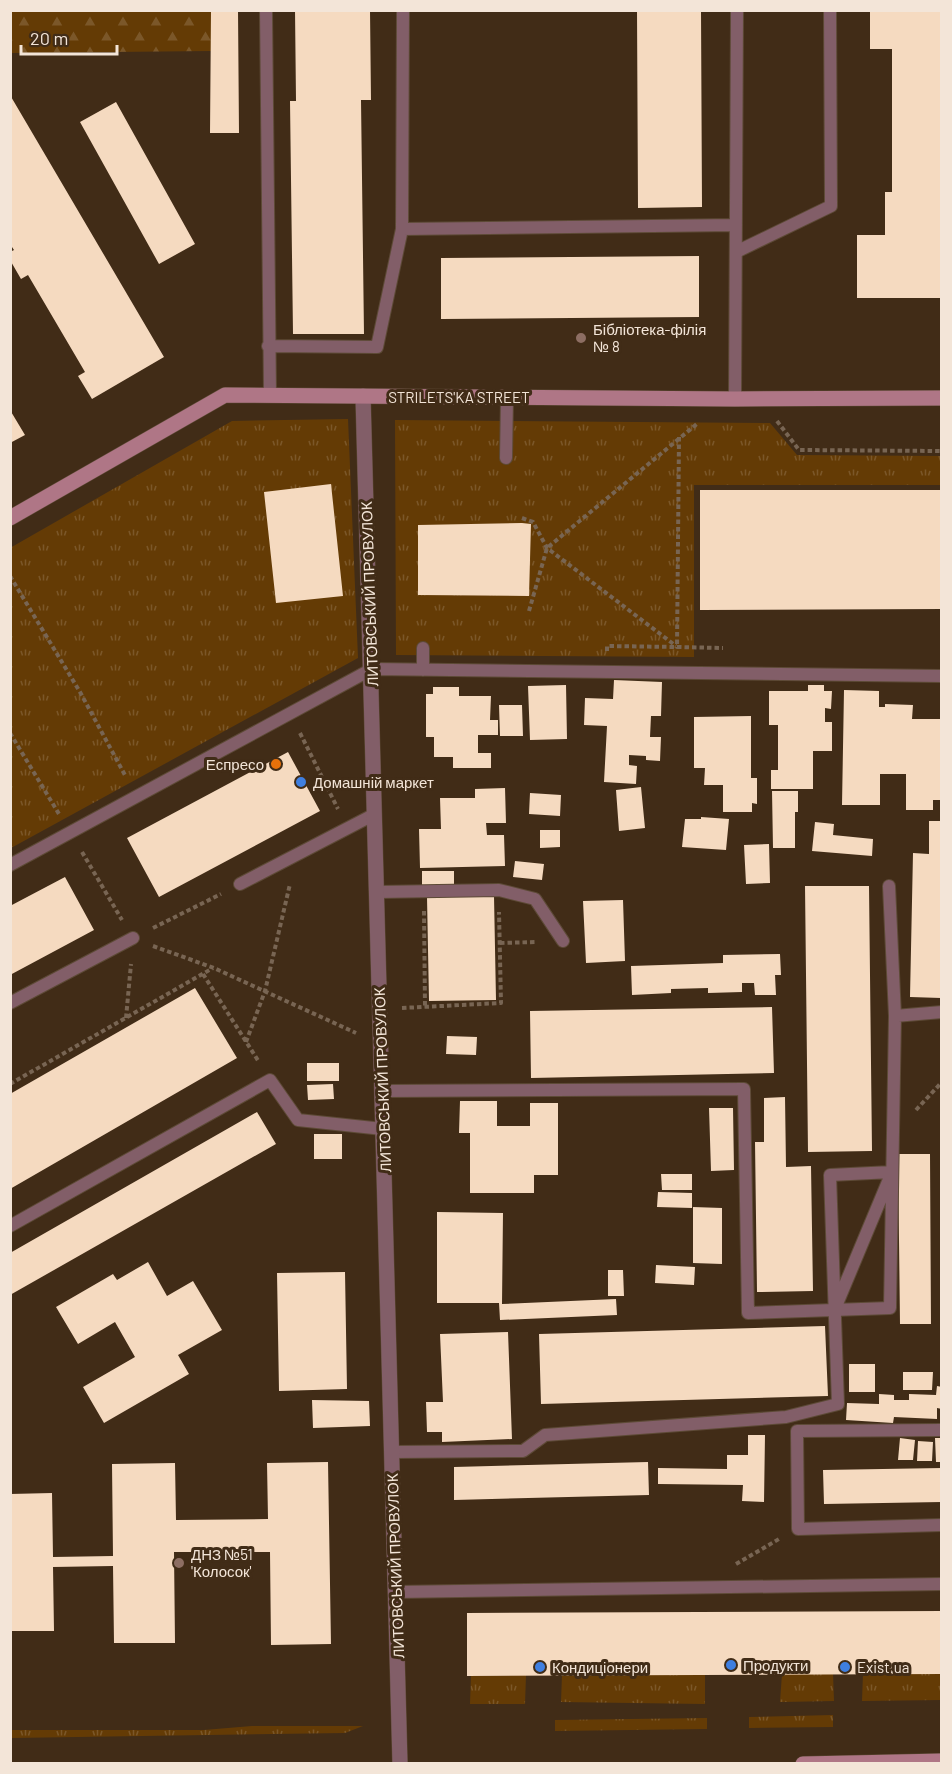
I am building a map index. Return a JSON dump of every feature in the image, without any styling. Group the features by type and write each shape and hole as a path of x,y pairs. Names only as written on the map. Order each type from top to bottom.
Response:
{"street":[{"name":"STRILETS'KA STREET","path":"10,518 225,395 777,400 942,398"},
{"name":"ЛИТОВСЬКИЙ ПРОВУЛОК","path":"363,396 400,1764"},
{"path":"802,1764 942,1761"}],"lane":[{"path":"266,10 270,395"},
{"path":"268,346 377,347 402,229 403,10"},
{"path":"735,399 737,10"},
{"path":"736,252 831,206 830,10"},
{"path":"402,229 736,225"},
{"path":"506,458 507,397"},
{"path":"423,648 423,670"},
{"path":"10,865 372,669 942,676"},
{"path":"240,884 375,814"},
{"path":"383,1091 744,1089 748,1313 890,1308 895,1016 889,886"},
{"path":"377,892 499,890 535,899 563,941"},
{"path":"10,1003 133,938"},
{"path":"895,1016 942,1012"},
{"path":"10,1226 270,1080 298,1120 383,1129"},
{"path":"392,1452 523,1451 544,1435 786,1418 838,1404 830,1175 892,1172"},
{"path":"834,1311 892,1172"},
{"path":"786,1418 797,1431 798,1528 942,1525"},
{"path":"797,1431 942,1430"},
{"path":"396,1592 942,1584"}],"path":[{"path":"57,10 98,10"},
{"path":"777,400 777,423 799,450 942,451"},
{"path":"529,611 547,548 698,423"},
{"path":"677,647 679,437"},
{"path":"522,518 533,522 547,548 677,647 735,649"},
{"path":"10,576 80,692 137,796"},
{"path":"290,714 348,828"},
{"path":"10,733 133,938 126,1018"},
{"path":"246,1042 265,991 296,855"},
{"path":"133,938 240,884"},
{"path":"380,1009 501,1003 499,890"},
{"path":"423,891 425,1007"},
{"path":"133,938 214,968 381,1044"},
{"path":"500,943 563,941"},
{"path":"10,1084 214,968"},
{"path":"203,974 270,1080"},
{"path":"735,1564 798,1528"}],"green space":[{"path":"10,11 211,11 211,51 11,53"},
{"path":"348,419 358,658 11,848 10,548 232,421"},
{"path":"395,420 770,423 797,455 941,456 941,485 694,485 694,657 396,655"},
{"path":"782,1674 833,1674 834,1701 780,1702"},
{"path":"863,1674 941,1674 941,1700 862,1701"},
{"path":"526,1675 525,1704 470,1704 471,1676"},
{"path":"562,1675 705,1675 705,1704 561,1702"},
{"path":"833,1715 833,1727 749,1728 749,1717"},
{"path":"707,1718 707,1729 555,1731 555,1720"},
{"path":"252,1726 363,1726 345,1733 11,1738 11,1730 204,1730"}],"building":[{"path":"211,10 238,10 239,133 210,133"},
{"path":"295,10 370,10 371,100 361,100 364,334 293,334 290,101 296,101"},
{"path":"637,10 701,10 702,207 638,208"},
{"path":"870,10 942,10 942,298 857,298 857,235 885,235 885,192 892,192 892,49 870,49"},
{"path":"10,95 164,357 92,399 78,376 85,372 28,275 21,279 10,260 10,252 14,250 10,244"},
{"path":"116,102 195,244 159,264 80,122"},
{"path":"699,256 699,317 441,319 441,258"},
{"path":"10,410 25,435 10,443"},
{"path":"331,484 343,596 276,603 264,492"},
{"path":"700,490 942,490 942,609 700,610"},
{"path":"531,524 529,596 418,595 418,525"},
{"path":"614,680 662,682 661,716 651,716 650,737 661,737 660,761 646,760 646,756 629,755 629,765 637,766 636,784 604,782 607,726 584,725 585,698 613,699"},
{"path":"566,685 567,739 530,740 528,686"},
{"path":"808,685 824,685 824,691 832,691 831,709 825,708 825,722 832,722 832,751 813,751 813,789 771,789 771,770 778,770 778,725 769,725 769,691 808,691"},
{"path":"433,687 459,687 459,696 491,696 490,720 498,720 498,735 478,735 478,753 491,753 491,768 453,768 453,757 434,757 434,737 426,737 426,694 433,694"},
{"path":"844,690 879,691 879,707 885,707 885,704 913,705 912,719 942,719 942,800 933,800 933,810 906,810 906,774 880,774 880,805 842,805"},
{"path":"499,705 522,705 523,736 500,736"},
{"path":"751,716 751,778 757,778 757,804 752,803 752,812 723,812 723,785 704,785 705,768 694,768 694,717"},
{"path":"288,752 320,811 159,897 127,838"},
{"path":"641,787 645,828 619,831 616,790"},
{"path":"505,788 506,823 486,823 487,835 504,835 505,866 420,868 419,829 441,829 440,798 475,798 475,789"},
{"path":"772,791 798,791 798,812 795,812 795,848 773,848"},
{"path":"530,793 561,795 560,816 529,814"},
{"path":"701,817 729,819 726,850 682,847 685,819 701,819"},
{"path":"929,821 942,821 941,998 910,997 913,853 929,854"},
{"path":"815,822 834,824 833,835 873,839 872,856 812,851"},
{"path":"540,830 560,830 560,847 540,848"},
{"path":"769,844 770,883 746,884 744,845"},
{"path":"515,861 544,864 542,880 513,877"},
{"path":"422,871 454,871 454,889 422,889"},
{"path":"65,877 94,930 10,975 10,906"},
{"path":"805,886 869,886 872,1151 808,1152"},
{"path":"494,896 496,1000 429,1001 427,897"},
{"path":"623,900 625,961 586,963 583,901"},
{"path":"780,954 781,975 775,975 776,995 755,995 754,983 742,983 742,992 708,993 708,988 671,989 671,993 632,995 631,966 723,963 723,955"},
{"path":"195,988 237,1058 10,1189 10,1094"},
{"path":"772,1007 774,1073 531,1078 530,1011"},
{"path":"447,1036 477,1037 476,1055 446,1054"},
{"path":"307,1063 339,1063 339,1081 307,1081"},
{"path":"333,1084 334,1099 308,1100 307,1085"},
{"path":"785,1097 786,1167 811,1166 813,1291 757,1292 755,1142 764,1142 764,1098"},
{"path":"460,1101 497,1101 497,1126 530,1126 530,1103 558,1103 558,1175 534,1175 534,1193 470,1193 470,1133 459,1133"},
{"path":"709,1108 733,1108 734,1170 711,1171"},
{"path":"257,1112 276,1144 10,1295 10,1253"},
{"path":"314,1134 342,1134 342,1159 314,1159"},
{"path":"898,1154 930,1154 931,1324 900,1324"},
{"path":"661,1174 692,1174 692,1190 662,1190"},
{"path":"658,1192 692,1193 692,1208 657,1207"},
{"path":"693,1207 722,1208 722,1264 693,1263"},
{"path":"437,1212 503,1213 502,1304 616,1299 617,1315 500,1320 499,1303 437,1303"},
{"path":"148,1262 167,1296 193,1281 222,1330 178,1355 189,1374 104,1423 83,1387 135,1357 115,1322 78,1344 56,1307 113,1274 117,1280"},
{"path":"656,1265 695,1267 694,1285 655,1283"},
{"path":"608,1270 623,1270 624,1296 608,1296"},
{"path":"345,1272 347,1389 279,1391 277,1273"},
{"path":"825,1326 828,1396 541,1404 539,1334"},
{"path":"508,1332 512,1439 442,1442 442,1432 427,1432 426,1402 443,1402 440,1334"},
{"path":"849,1364 875,1364 875,1392 849,1392"},
{"path":"903,1372 933,1372 932,1390 903,1390"},
{"path":"937,1386 942,1387 942,1409 937,1408 937,1419 894,1417 893,1423 846,1420 847,1403 879,1404 879,1394 894,1395 894,1400 909,1400 909,1394 936,1395"},
{"path":"312,1400 369,1401 370,1426 313,1428"},
{"path":"748,1435 765,1435 764,1502 742,1501 743,1485 658,1484 658,1468 727,1469 727,1455 748,1455"},
{"path":"900,1438 915,1440 913,1460 898,1460"},
{"path":"935,1438 942,1438 942,1462 936,1462"},
{"path":"918,1441 933,1442 932,1461 917,1461"},
{"path":"328,1462 331,1644 271,1645 270,1552 174,1552 175,1643 114,1643 113,1566 53,1567 54,1631 10,1631 10,1494 52,1493 53,1557 113,1556 112,1464 175,1463 176,1520 268,1519 267,1463"},
{"path":"648,1462 649,1495 454,1500 454,1467"},
{"path":"942,1468 942,1502 824,1504 823,1470"},
{"path":"942,1611 942,1674 467,1676 467,1613"}],"place":[{"name":"Бібліотека-філія № 8","path":"581,338"},
{"name":"Еспресо","path":"276,764"},
{"name":"Домашній маркет","path":"301,782"},
{"name":"ДНЗ №51 'Колосок'","path":"179,1563"},
{"name":"Продукти","path":"731,1665"},
{"name":"Кондиціонери","path":"540,1667"},
{"name":"Exist.ua","path":"845,1667"}]}
